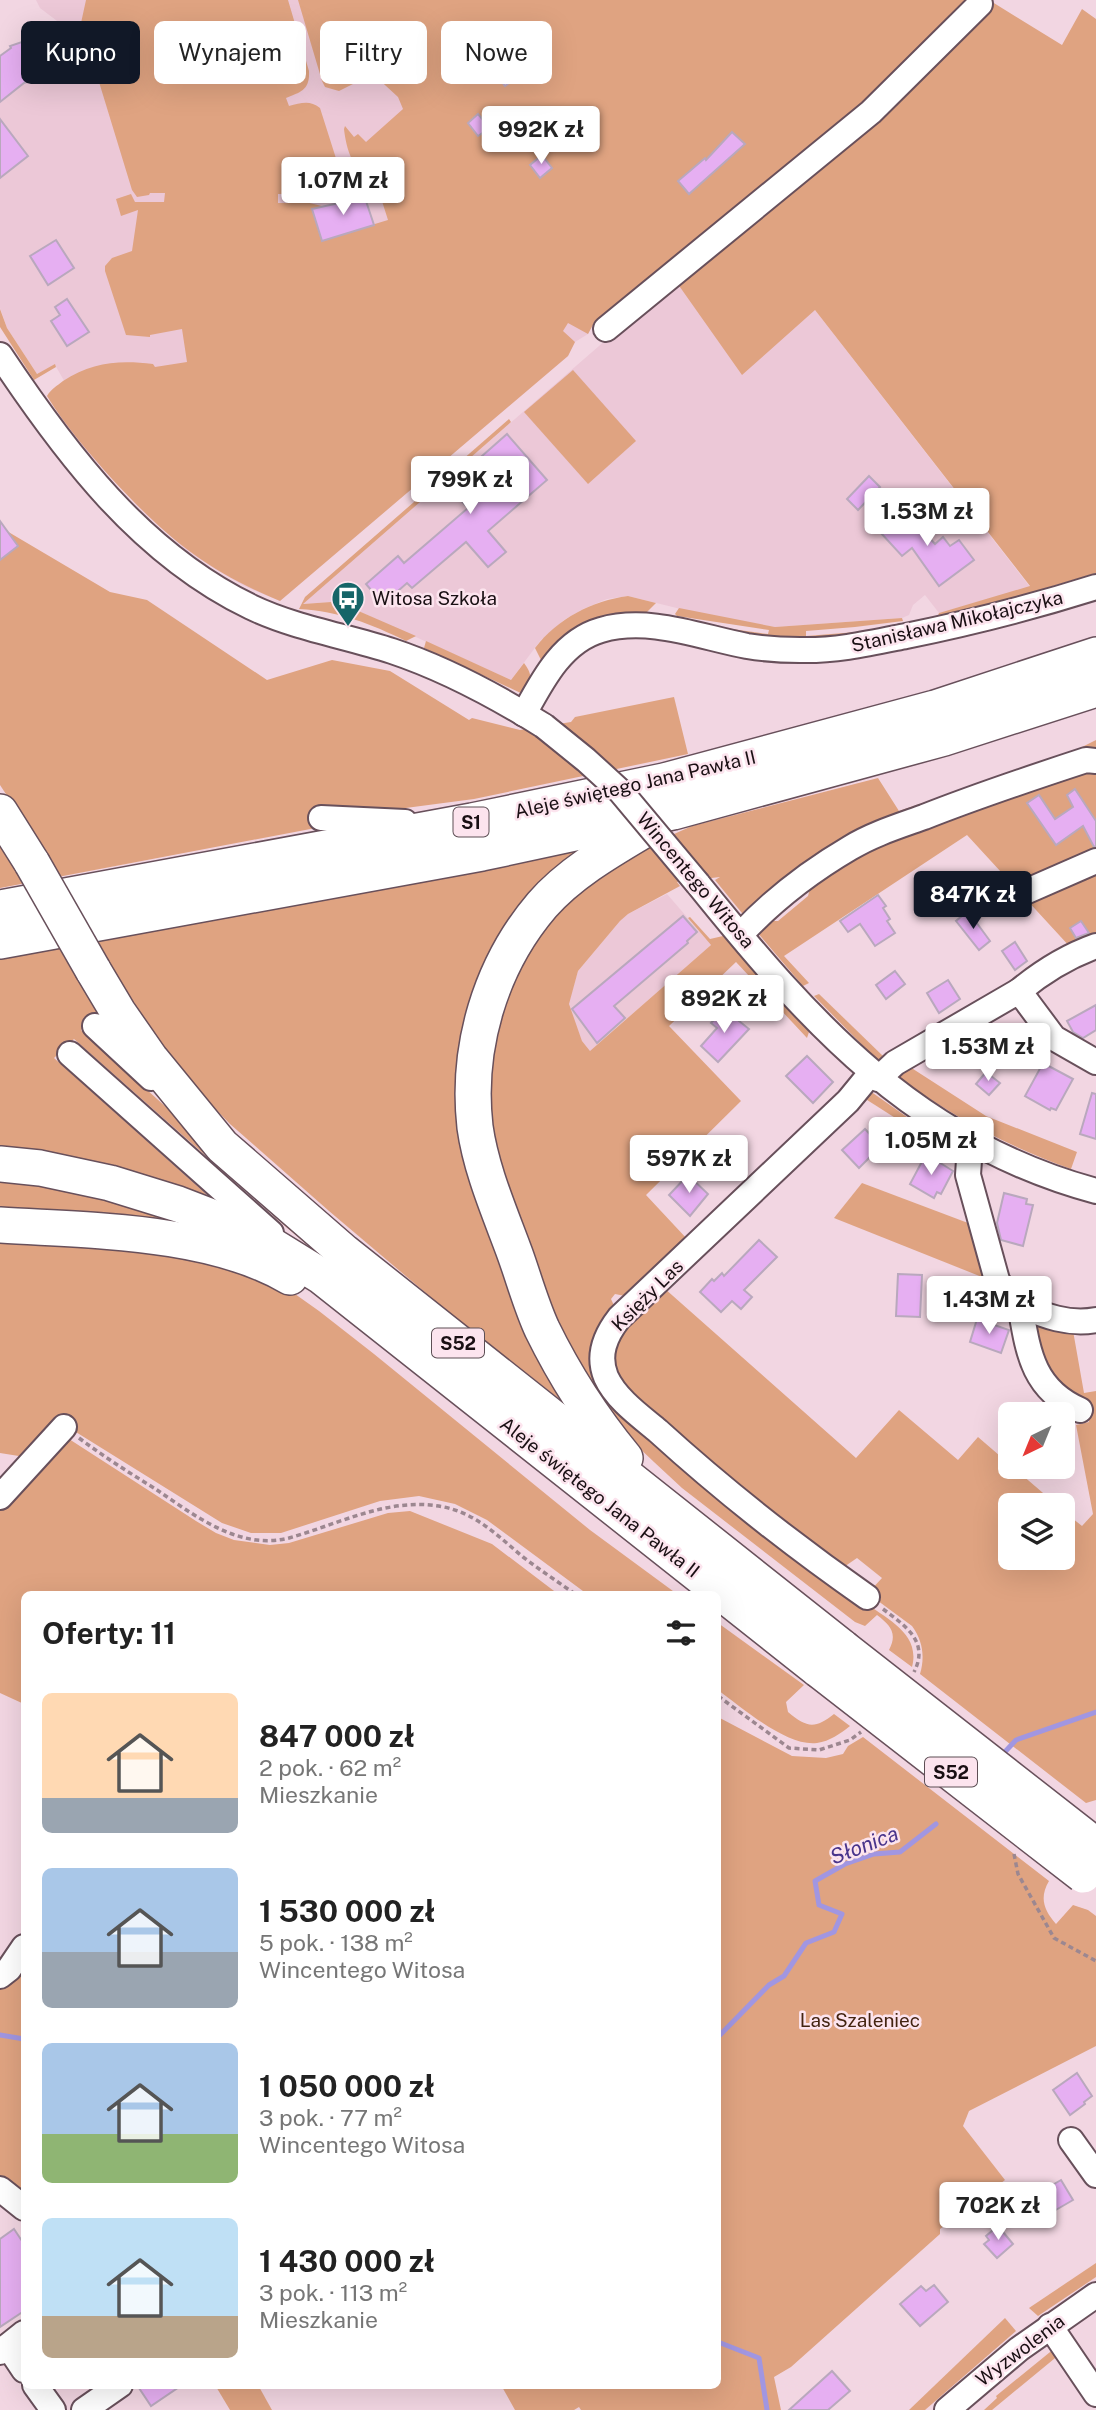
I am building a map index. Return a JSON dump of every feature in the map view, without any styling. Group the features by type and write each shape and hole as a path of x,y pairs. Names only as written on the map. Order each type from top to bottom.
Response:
{"highway":[{"name":"Aleje świętego Jana Pawła II","path":"0,908 472,821 664,781 935,708 1096,655"},
{"name":"Aleje świętego Jana Pawła II","path":"673,812 906,749 1096,689"},
{"path":"0,812 118,1012 150,1058 222,1146"},
{"name":"S1","path":"0,941 482,853 673,812"},
{"path":"673,812 594,860 543,904 514,945 490,995 480,1024 472,1084 476,1130 490,1184 541,1327 572,1385 599,1426 635,1470 698,1534"},
{"name":"S52","path":"222,1146 344,1252 698,1534"},
{"path":"0,1164 40,1168 110,1183 178,1204 248,1231 321,1276"},
{"path":"0,1225 145,1234 211,1247 277,1269 435,1367"},
{"name":"S52","path":"321,1276 435,1367"},
{"name":"Aleje świętego Jana Pawła II","path":"435,1367 831,1659 1092,1869"},
{"name":"Aleje świętego Jana Pawła II","path":"698,1534 831,1659"}],"street":[{"path":"606,329 871,112 981,4"},
{"name":"Wincentego Witosa","path":"0,355 41,416 91,478 145,534 207,583 275,617 391,651 432,666 484,691 534,720 586,760 621,793 808,1012 875,1076 920,1110 976,1144 1058,1179 1096,1191"},
{"name":"Stanisława Mikołajczyka","path":"534,720 546,677 569,649 582,638 615,626 652,626 773,649 830,649 862,645 1003,614 1096,587"},
{"path":"741,934 794,885 871,837 1086,760 1096,761"},
{"path":"321,818 372,822 472,821"},
{"path":"1025,892 1096,861"},
{"name":"Księży Las","path":"867,1597 734,1498 634,1410 606,1377 602,1357 606,1338 619,1318 875,1076 1057,965 1096,946"},
{"path":"1019,990 1054,1038 1096,1062"},
{"path":"95,1026 222,1146"},
{"path":"70,1054 199,1171 321,1276"},
{"path":"976,1144 969,1160 968,1175 997,1280 1005,1293 1020,1305 1046,1316 1069,1321 1096,1320"},
{"path":"1020,1305 1028,1351 1037,1373 1061,1400 1080,1410"},
{"path":"0,1497 9,1471 64,1427"},
{"path":"0,1976 9,1969 21,1951"},
{"path":"1071,2140 1096,2175"},
{"path":"0,2189 21,2205"},
{"name":"Wyzwolenia","path":"947,2410 990,2370 1096,2295"},
{"path":"1050,2326 1096,2394"},
{"path":"11,2344 21,2364"},
{"path":"38,2389 53,2410"},
{"path":"84,2410 114,2389"}],"path":[{"path":"64,1427 204,1521 229,1533 275,1541 371,1511 419,1505 444,1507 481,1521 525,1558 571,1591"},
{"path":"1014,1847 1013,1857 1018,1874 1048,1930 1064,1945 1096,1961"}],"shaded area":[{"path":"36,0 317,0 355,21 320,21 320,84 425,84 595,321 588,334 575,342 568,356 280,601 246,587 215,569 186,550 144,513 88,453 59,415 52,394 66,384 55,365 37,374 7,328 0,308 0,56 10,46 21,42 21,84 140,84 140,21 57,21 40,8"},
{"path":"675,280 815,310 1030,587 939,613 925,595 913,605 909,615 902,618 775,627 705,615 628,596 607,599 564,620 540,641 511,680 347,606 331,602 302,604"},
{"path":"667,894 711,945 590,1051 582,1041 568,1005 578,971 628,914"}],"green space":[{"path":"86,0 288,0 294,21 154,21 154,84 306,84 306,61 309,77 306,86 286,98 289,106 309,103 320,108 347,193 320,203 298,198 297,194 278,194 278,203 296,203 297,200 322,206 312,210 322,240 388,220 374,176 367,175 356,166 349,152 344,129 345,126 354,137 358,134 366,142 403,109 398,97 384,84 427,84 427,21 320,21 320,74 298,0 975,0 885,90 612,317 595,321 588,334 568,323 563,331 575,342 568,356 280,601 209,565 170,536 104,470 47,396 63,381 95,366 129,362 153,364 155,367 187,362 182,329 150,337 126,335 105,271 105,266 112,258 132,251 138,210 121,216 116,199 131,194 135,202 164,202 165,193 150,193 137,197 132,190 100,84 140,84 140,21 81,21"},
{"path":"989,0 1062,45 1082,9 1096,19 1096,573 941,616 1096,581 937,618 939,613 1030,586 815,310 742,375 675,280"},
{"path":"324,84 353,84 339,91 325,87"},
{"path":"0,309 7,328 37,374 55,364 56,367 34,380 0,327"},
{"path":"573,370 636,441 588,484 524,412"},
{"path":"509,419 511,422 437,487 438,481"},
{"path":"422,495 428,495 303,604 331,602 347,606 416,636 406,641 354,619 328,612 299,609 305,597"},
{"path":"0,527 110,592 147,600 267,680 332,660 390,671 469,720 472,718 520,730 571,722 575,717 674,697 688,754 474,799 398,809 335,809 321,827 0,888 0,824 23,820 0,785"},
{"path":"628,596 656,603 645,614 543,664 535,648 554,628 589,607"},
{"path":"679,608 775,627 902,618 903,621 806,631 806,636 903,625 906,629 785,642 711,626 768,634 769,630 677,616 675,614"},
{"path":"426,641 511,680 524,663 530,678 525,695 424,648"},
{"path":"1096,740 1096,757 973,794 746,918 715,880 720,877 677,882 680,886 620,921 578,971 569,1004 582,1041 590,1051 711,945 688,918 690,917 710,939 723,936 809,1032 807,1038 736,962 669,1026 741,1101 646,1195 688,1240 630,1297 615,1294 611,1299 616,1310 597,1366 863,1601 900,1628 911,1645 912,1667 889,1650 893,1634 886,1622 877,1615 865,1626 855,1622 682,1488 633,1442 564,1352 509,1208 482,1093 500,1002 541,927 583,885 645,847 692,826 878,778 899,811 1072,752"},
{"path":"1096,764 1096,937 1071,948 967,835 784,956 809,983 803,986 756,931 765,921 778,921 808,896 813,877 836,861"},
{"path":"605,842 573,864 466,1048 571,1408 453,1316 230,1124 177,1069 100,1010 81,1030 460,1374 285,1226 74,1039 54,1058 215,1202 0,1151 0,959 423,882"},
{"path":"819,994 884,1057 880,1063 814,996"},
{"path":"910,1067 986,1116 1077,1152 1071,1169 1023,1150 979,1128 937,1104 895,1075"},
{"path":"870,1091 924,1129 922,1135 864,1098"},
{"path":"0,1180 121,1198 199,1230 0,1213"},
{"path":"862,1183 976,1226 992,1281 834,1218"},
{"path":"0,1232 142,1242 271,1277 374,1354 590,1530 673,1591 583,1591 487,1520 455,1504 419,1496 380,1501 281,1533 251,1533 222,1523 71,1429 76,1424 67,1414 25,1457 0,1453"},
{"path":"664,1288 856,1458 899,1410 958,1460 978,1437 998,1454 998,1479 1027,1479 1043,1493 998,1493 998,1570 1075,1570 1075,1520 1082,1526 1093,1514 1076,1425 1089,1422 1086,1404 1054,1388 1026,1317 1072,1325 1084,1393 1096,1391 1096,1800 1086,1803 920,1674 922,1649 916,1632 912,1626 870,1595 869,1592 882,1578 857,1558 841,1569 633,1402 610,1366 622,1324"},
{"path":"69,1439 196,1521 234,1540 270,1545 289,1543 388,1513 410,1511 492,1544 554,1591 21,1591 21,1703 0,1693 0,1506"},
{"path":"721,1625 804,1685 786,1702 788,1712 811,1725 834,1714 850,1726 826,1741 805,1743 792,1739 721,1692"},
{"name":"Las Szaleniec","path":"721,1719 792,1756 826,1758 843,1754 848,1746 863,1737 1049,1881 1044,1893 1044,1904 1056,1924 1073,1905 1096,1916 1096,2046 969,2111 963,2126 1005,2180 940,2229 940,2234 791,2367 774,2377 781,2410 581,2410 579,2407 574,2410 515,2410 503,2389 721,2389"},
{"path":"21,1958 21,2198 0,2182 0,1983"},
{"path":"1096,2263 1096,2277 1038,2316 1029,2308"},
{"path":"1005,2318 1016,2331 925,2410 909,2410"},
{"path":"1055,2348 1061,2352 1096,2402 1096,2407 1060,2354 992,2410 984,2410 996,2396"},
{"path":"217,2389 260,2389 272,2410 230,2410"}],"building":[{"path":"21,42 23,84 0,102 0,56 11,48 10,46"},
{"path":"478,114 490,128 478,136 468,123"},
{"path":"0,119 28,156 0,178"},
{"path":"732,132 745,144 689,194 678,181 705,158 706,160"},
{"path":"542,155 552,168 540,178 530,165"},
{"path":"363,192 374,225 322,241 312,209 339,203 338,200"},
{"path":"56,240 74,268 48,285 30,256"},
{"path":"67,299 89,332 67,346 51,321 60,315 55,307"},
{"path":"507,434 547,480 488,531 506,552 488,567 466,542 412,588 407,583 383,604 366,584 398,556 404,563 468,508 448,486"},
{"path":"869,476 880,487 858,510 847,499"},
{"path":"904,510 935,544 943,537 950,546 959,540 974,560 939,586 912,548 902,556 880,532"},
{"path":"0,521 18,546 0,560"},
{"path":"1075,789 1096,821 1094,847 1083,826 1056,845 1027,803 1039,795 1055,819 1073,807 1067,795"},
{"path":"878,895 886,906 883,908 890,919 887,921 895,933 875,946 860,924 848,932 840,921"},
{"path":"968,911 990,941 979,950 956,921"},
{"path":"683,916 697,932 688,943 614,1006 625,1018 597,1043 572,1009"},
{"path":"1081,921 1089,933 1076,938 1070,928"},
{"path":"1015,942 1027,961 1015,970 1002,951"},
{"path":"895,971 905,984 886,999 876,985"},
{"path":"948,980 960,999 939,1013 927,993"},
{"path":"1096,1005 1096,1030 1083,1038 1073,1032 1067,1021"},
{"path":"724,1009 749,1029 718,1062 701,1046 717,1028 711,1023"},
{"path":"1009,1027 1022,1053 998,1067 984,1043"},
{"path":"807,1056 833,1082 813,1103 786,1076"},
{"path":"1043,1063 1073,1079 1056,1110 1050,1110 1025,1096"},
{"path":"986,1072 1000,1083 989,1095 976,1084"},
{"path":"1092,1093 1096,1094 1096,1139 1080,1134"},
{"path":"865,1129 881,1146 859,1168 842,1150"},
{"path":"926,1154 953,1171 941,1194 937,1192 934,1198 910,1184"},
{"path":"688,1175 708,1194 690,1216 669,1195"},
{"path":"1004,1193 1027,1199 1026,1204 1033,1205 1023,1246 1001,1240 997,1223"},
{"path":"759,1240 777,1257 744,1290 752,1297 741,1309 732,1301 721,1312 700,1292 712,1279 714,1281 722,1273 724,1276"},
{"path":"898,1274 922,1275 920,1317 896,1316"},
{"path":"977,1319 1009,1330 1001,1353 970,1342"},
{"path":"1077,2073 1092,2096 1070,2115 1053,2090"},
{"path":"1061,2180 1073,2200 1054,2211 1042,2191"},
{"path":"998,2226 1013,2244 997,2258 984,2244 989,2240 986,2236"},
{"path":"14,2229 21,2240 21,2313 0,2327 0,2239"},
{"path":"934,2285 948,2302 920,2326 900,2304 921,2286 926,2291"},
{"path":"832,2371 850,2391 828,2410 789,2410"},
{"path":"140,2389 176,2389 151,2406"}],"waterway":[{"name":"Słonica","path":"1002,1755 1016,1740 1096,1712"},
{"name":"Słonica","path":"721,2034 769,1985 784,1976 806,1943 834,1932 842,1914 819,1905 815,1881 845,1864 874,1854 900,1852 936,1824"},
{"name":"Słonica","path":"0,2035 21,2038"},
{"path":"721,2343 759,2358 767,2410"}],"place":[{"name":"Witosa Szkoła","path":"348,628"}]}
